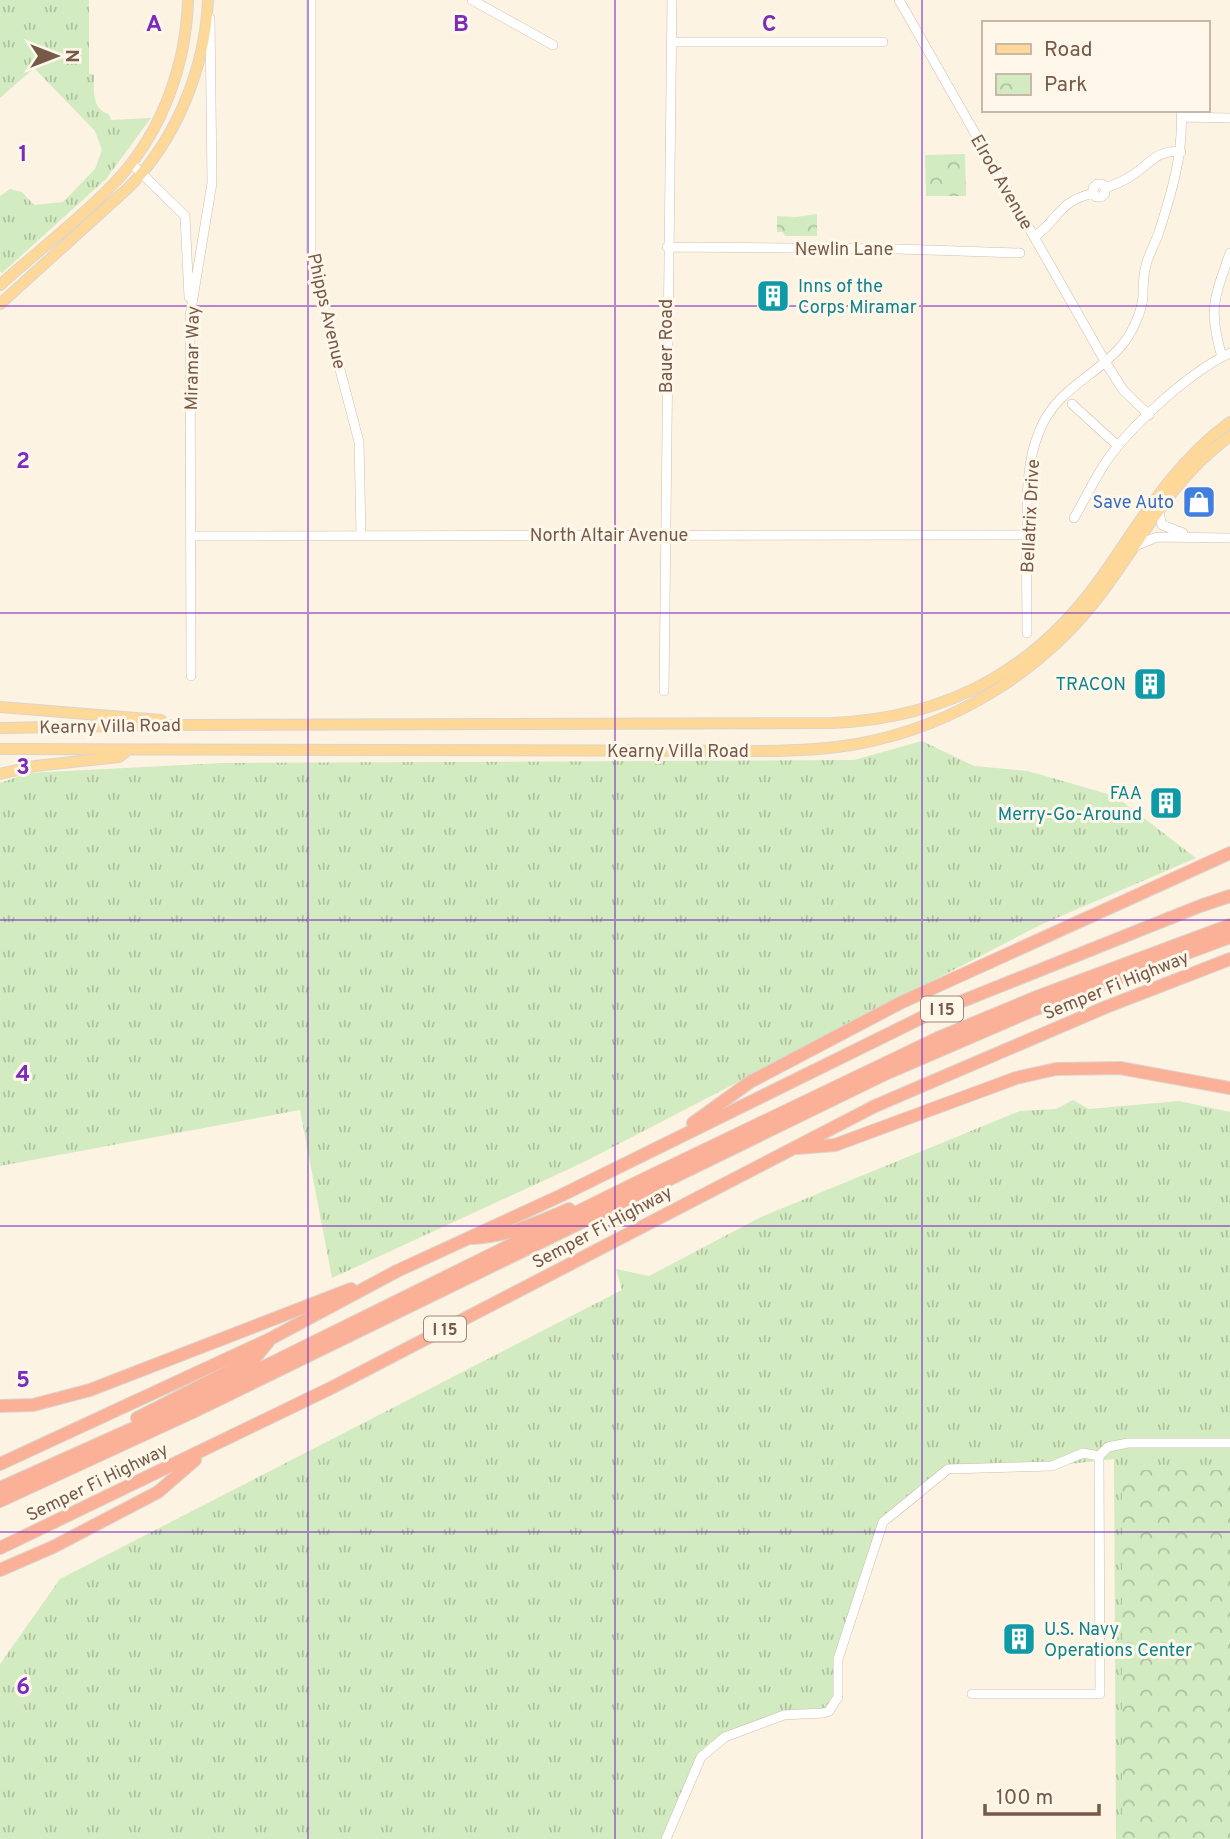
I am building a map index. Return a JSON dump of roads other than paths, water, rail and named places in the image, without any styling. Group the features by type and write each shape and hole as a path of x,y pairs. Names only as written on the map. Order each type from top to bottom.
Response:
{"highway":[{"path":"664,1144 750,1082 900,1003 1230,853"},
{"name":"I 15","path":"0,1464 270,1339 397,1271 560,1196 925,1016 1200,905 1230,896"},
{"path":"0,1488 203,1397 938,1038 1039,996 1230,925"},
{"path":"0,1501 183,1416 885,1074 1044,1006 1230,937"},
{"name":"Semper Fi Highway","path":"0,1548 331,1388 875,1106 982,1058 1230,959"},
{"path":"789,1149 835,1144 1016,1078 1056,1069 1121,1068 1230,1088"},
{"path":"466,1238 493,1237 525,1228 573,1207 612,1196"},
{"path":"0,1406 33,1405 90,1390 397,1271"},
{"path":"80,1453 97,1439 255,1358 270,1339"},
{"path":"0,1570 53,1547 158,1492 208,1448"}],"main road":[{"path":"0,285 119,178 147,139 171,92 182,56 188,0"},
{"name":"Miramar Way","path":"0,304 142,175 162,147 186,99 204,35 209,0"},
{"name":"Kearny Villa Road","path":"0,728 181,724 832,723 879,720 920,711 990,682 1039,647 1085,599 1171,476 1197,448 1230,422"},
{"name":"Kearny Villa Road","path":"0,749 756,751 809,750 886,738 948,715 984,697 1016,677 1049,651 1084,616 1163,503 1197,463 1230,436"},
{"path":"0,707 157,719 181,724"},
{"path":"0,774 35,766 119,757 128,750"}],"street":[{"name":"Miramar Way","path":"191,676 190,316 212,183 209,0"},
{"name":"Phipps Avenue","path":"311,0 311,258 359,442 361,535"},
{"name":"Bauer Road","path":"664,691 667,247 672,0"},
{"name":"Elrod Avenue","path":"899,0 1105,363 1123,390 1149,415"},
{"path":"477,1 553,46"},
{"path":"671,42 883,42"},
{"path":"1181,113 1230,118"},
{"name":"Bellatrix Drive","path":"1027,633 1029,467 1040,430 1050,411 1065,392 1105,363 1124,344 1134,325 1143,299 1142,280 1147,261 1157,236 1181,152 1181,113"},
{"path":"1034,237 1048,228 1065,205 1076,197 1093,193 1096,197 1101,197 1105,188 1129,178 1156,155 1181,152"},
{"path":"131,163 185,216 190,316"},
{"name":"Newlin Lane","path":"667,247 1020,253"},
{"path":"1074,518 1118,446 1186,381 1226,355 1214,331 1212,309 1230,253"},
{"path":"1072,404 1118,446"},
{"path":"1163,503 1159,513 1162,525 1195,537"},
{"name":"North Altair Avenue","path":"190,536 1027,535"},
{"path":"1134,546 1157,537 1230,538"},
{"path":"972,1694 1100,1694 1099,1456 1108,1447 1128,1443 1230,1443"},
{"path":"666,1839 701,1757 725,1737 784,1715 829,1711 838,1697 838,1659 883,1522 948,1469 1052,1466 1083,1453 1099,1456"}],"place":[{"name":"Inns of the Corps Miramar","path":"773,296"},
{"name":"Save Auto","path":"1199,502"},
{"name":"TRACON","path":"1150,684"},
{"name":"FAA Merry-Go-Around","path":"1166,803"},
{"name":"U.S. Navy Operations Center","path":"1019,1639"}]}
